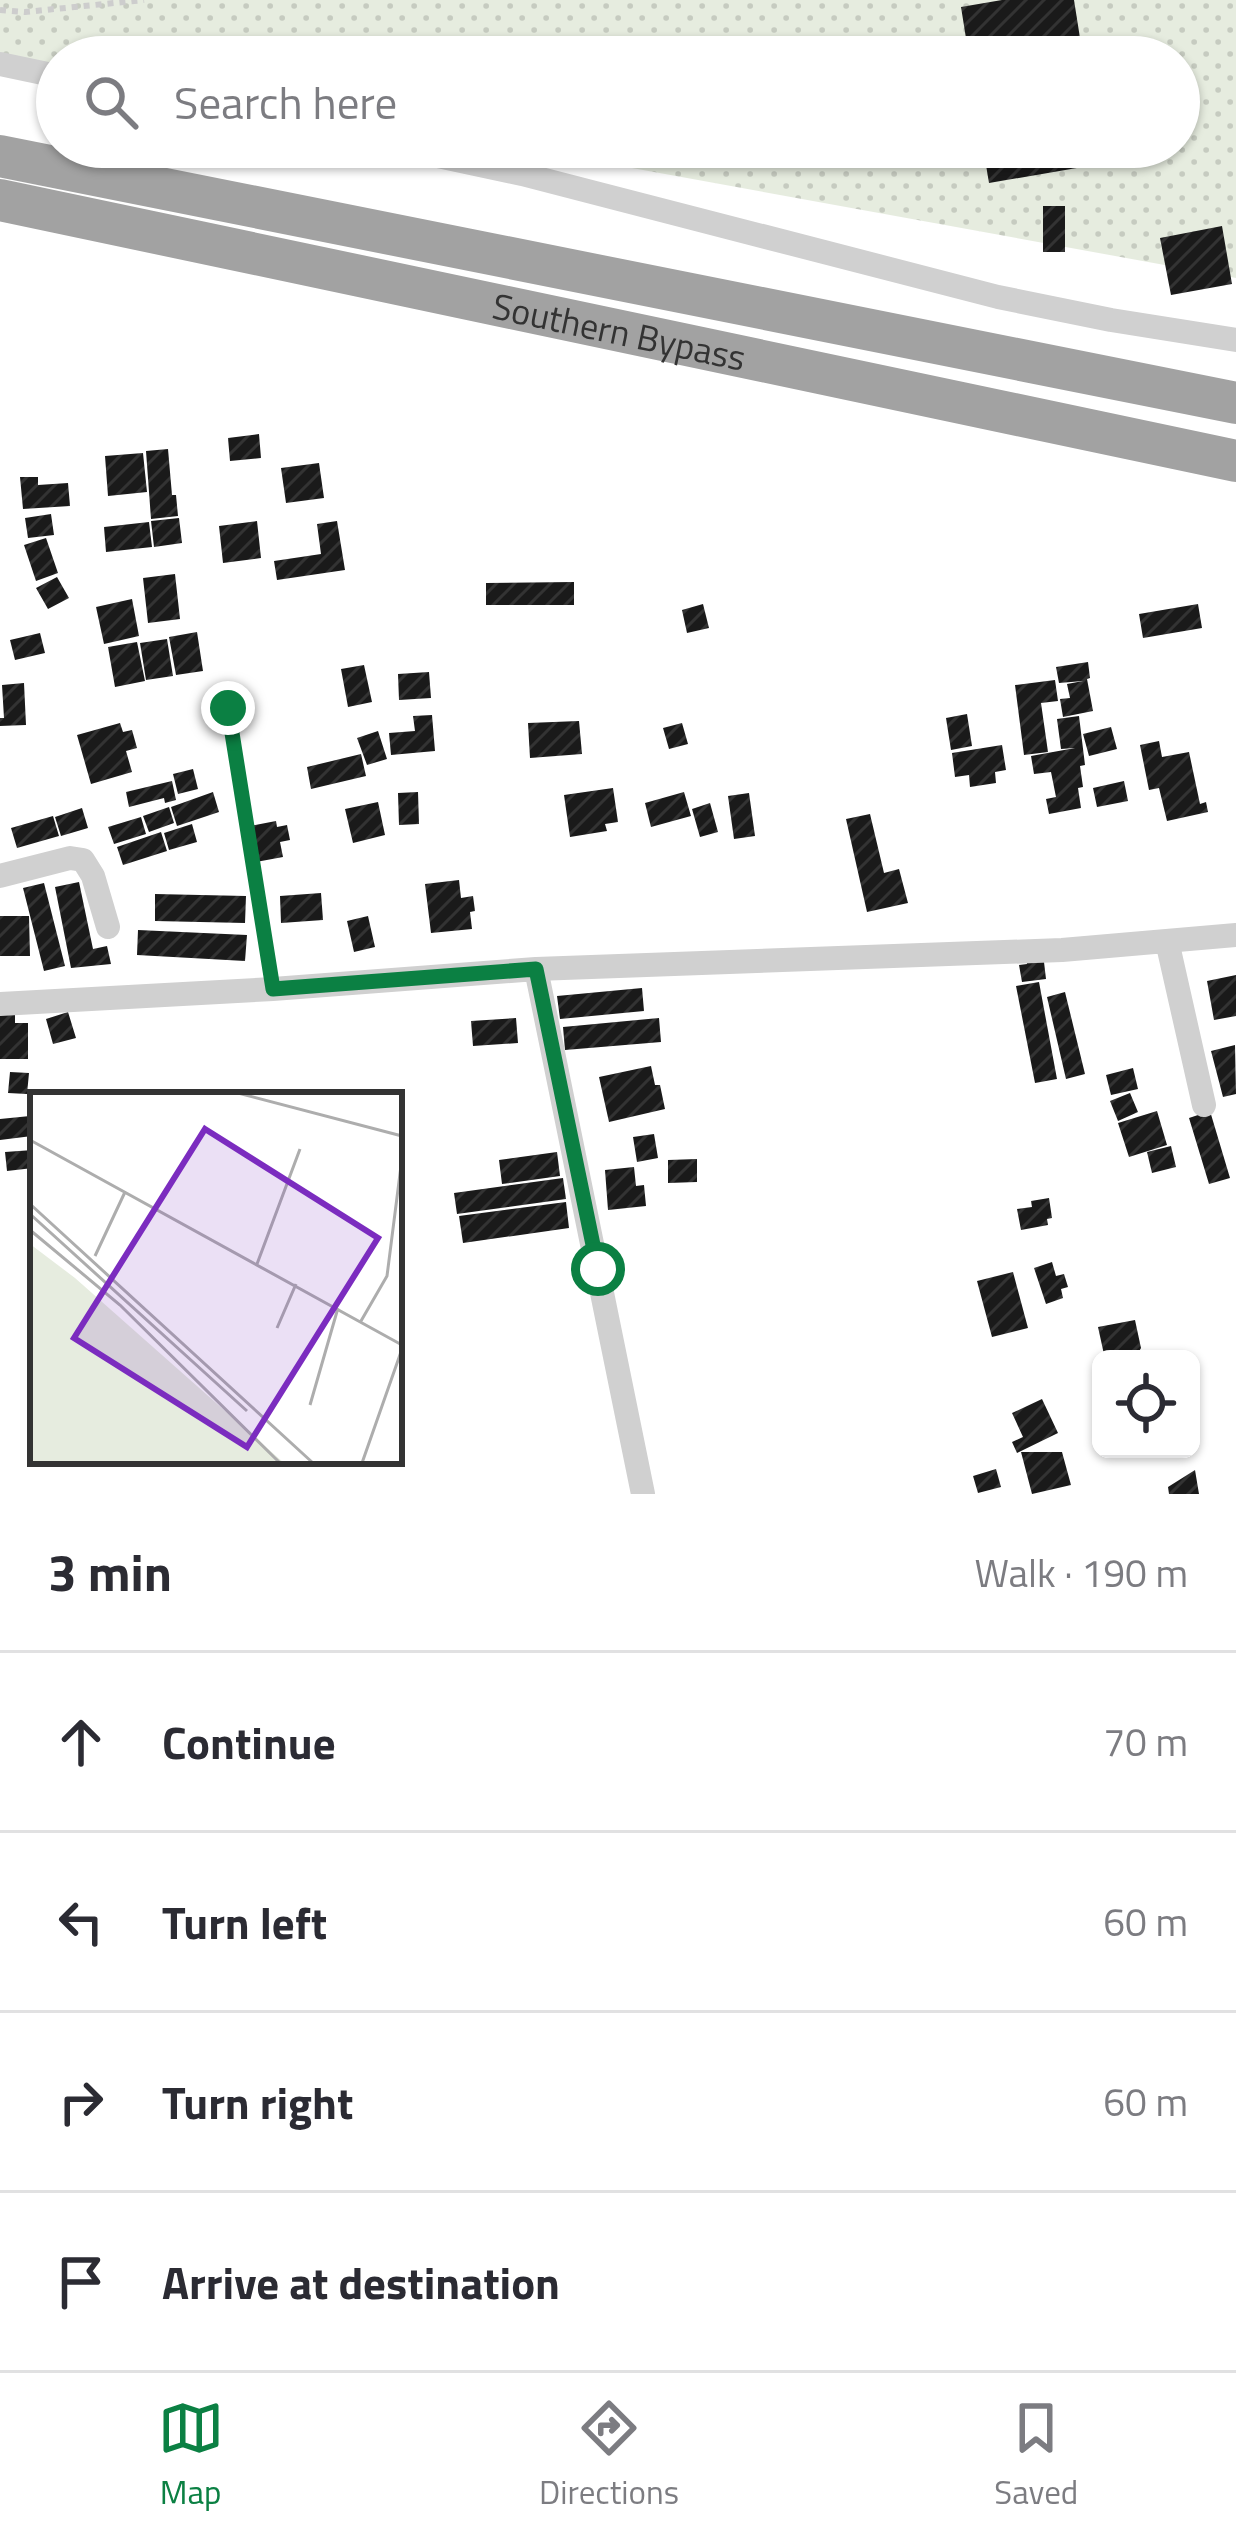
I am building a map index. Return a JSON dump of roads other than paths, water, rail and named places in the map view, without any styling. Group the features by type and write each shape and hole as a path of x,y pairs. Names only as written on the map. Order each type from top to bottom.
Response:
{"highway":[{"name":"Southern Bypass","path":"0,156 36,163"},
{"name":"Southern Bypass","path":"60,168 1236,403"},
{"name":"Southern Bypass","path":"0,200 1236,461"}],"street":[{"path":"0,64 36,72"},
{"path":"498,168 998,297 1236,340"},
{"path":"0,876 70,858 83,860 93,876 108,927"},
{"path":"0,1004 536,969 1062,950 1236,935"},
{"path":"1167,941 1204,1105"},
{"path":"536,969 644,1494"}],"lane":[{"path":"228,708 273,989"}]}
